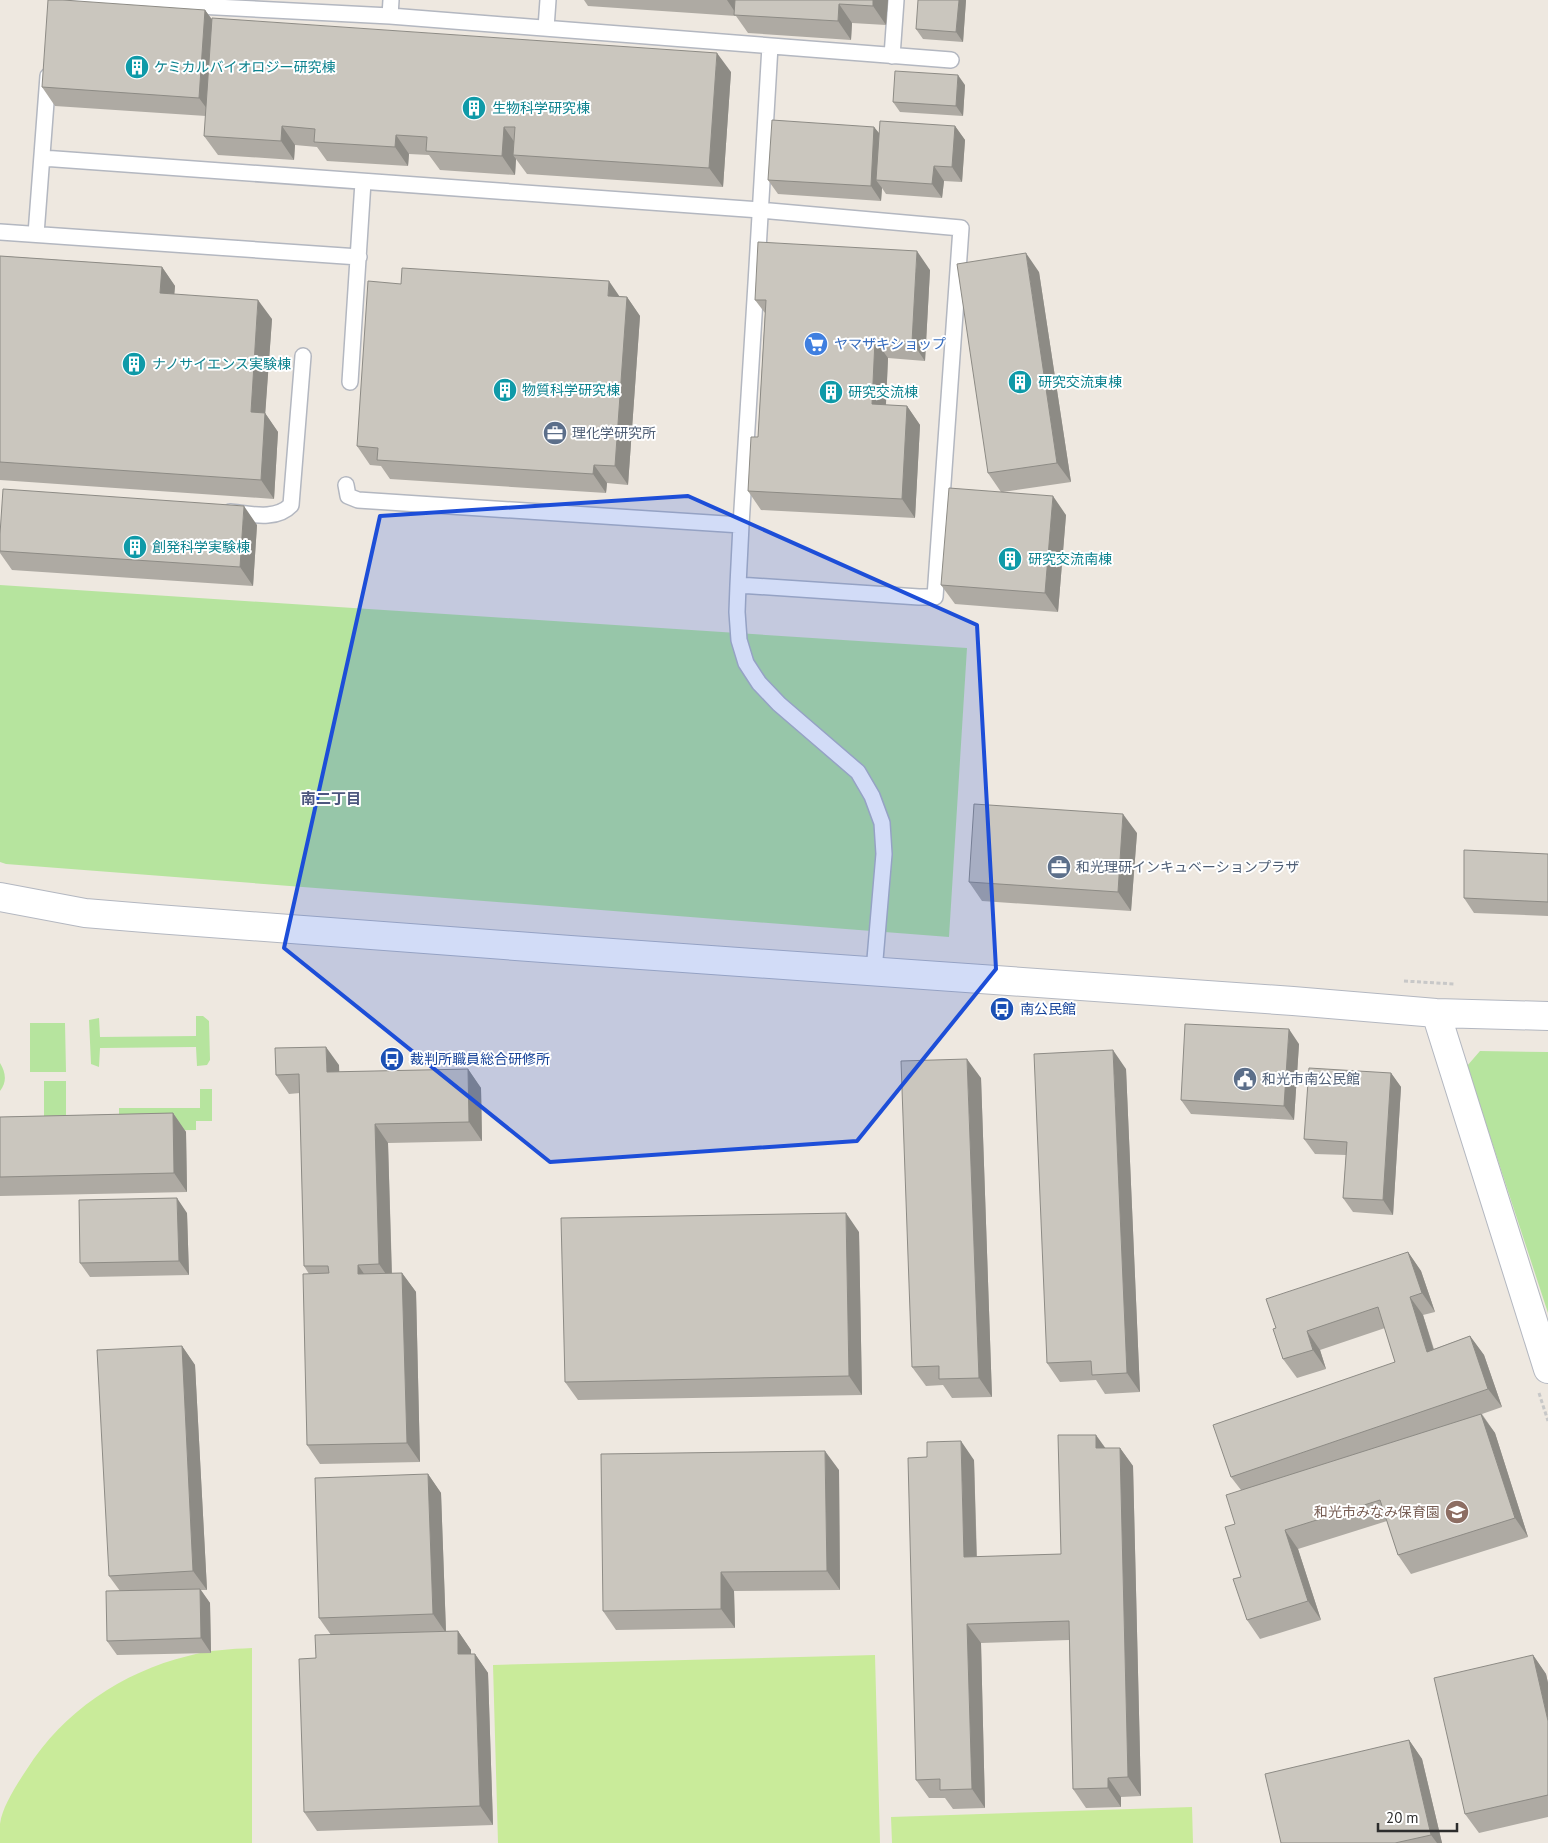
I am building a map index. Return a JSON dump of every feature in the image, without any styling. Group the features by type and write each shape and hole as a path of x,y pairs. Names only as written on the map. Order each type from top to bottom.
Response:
{"street":[{"path":"0,897 94,914 1436,1013 1548,1016"},
{"path":"1436,1013 1548,1369"}],"lane":[{"path":"79,0 390,16 951,60"},
{"path":"390,16 391,0"},
{"path":"546,28 548,0"},
{"path":"892,56 896,0"},
{"path":"770,46 741,525 737,612 739,640 746,663 759,683 779,704 858,772 872,796 882,823 884,854 874,971"},
{"path":"36,234 50,59"},
{"path":"42,158 760,210 961,228 935,597 738,585"},
{"path":"350,382 363,182"},
{"path":"0,232 359,256"},
{"path":"214,511 273,515 285,512 291,505 303,356"},
{"path":"346,485 348,496 358,500 741,525"}],"highlighted area":[{"path":"688,496 977,625 996,969 857,1141 550,1162 284,948 380,516"}],"green space":[{"path":"0,585 967,648 949,937 6,864 0,862"},
{"path":"196,1016 203,1016 209,1021 210,1060 207,1065 197,1066 196,1047 100,1048 99,1067 91,1064 89,1020 99,1018 100,1037 196,1036"},
{"path":"30,1023 65,1023 66,1072 30,1072"},
{"path":"1480,1051 1548,1052 1548,1313 1467,1066"},
{"path":"0,1063 5,1077 0,1091"},
{"path":"44,1081 66,1081 66,1116 119,1116 119,1108 200,1108 200,1089 212,1089 212,1121 196,1121 196,1130 112,1131 44,1127"},
{"path":"252,1648 252,1843 0,1843 1,1817 15,1789 42,1748 76,1712 118,1684 140,1672 164,1663 204,1652"},
{"path":"875,1655 880,1843 498,1843 493,1665"},
{"path":"1192,1807 1193,1843 892,1843 891,1817"}],"building":[{"name":"ケミカルバイオロジー研究棟","path":"48,0 205,10 199,98 42,87"},
{"path":"735,0 873,0 873,6 839,4 838,21 734,15"},
{"path":"918,0 959,0 956,32 916,29"},
{"name":"生物科学研究棟","path":"212,18 717,53 709,168 513,155 515,127 504,127 502,156 426,151 427,137 396,135 395,147 314,142 315,129 282,126 281,141 204,136"},
{"path":"895,71 958,75 956,106 893,102"},
{"path":"772,120 874,127 871,186 768,180"},
{"path":"880,121 955,126 952,167 934,166 932,184 876,180"},
{"name":"研究交流棟","path":"758,242 917,251 912,342 875,340 872,404 907,406 902,499 748,491 751,437 758,437 766,300 755,300"},
{"name":"研究交流東棟","path":"1026,253 1057,463 988,473 957,264"},
{"name":"ナノサイエンス実験棟","path":"0,256 162,267 160,293 258,300 251,412 265,413 261,480 0,462"},
{"name":"物質科学研究棟","path":"402,268 609,281 608,296 627,297 615,466 594,465 593,474 377,460 378,448 357,446 368,281 401,284"},
{"name":"研究交流南棟","path":"949,488 1053,496 1045,593 941,585"},
{"name":"創発科学実験棟","path":"3,489 244,506 240,567 0,551"},
{"name":"和光理研インキュベーションプラザ","path":"974,804 1123,814 1118,892 969,882"},
{"path":"1464,850 1548,854 1548,902 1464,898"},
{"name":"和光市南公民館","path":"1185,1024 1289,1029 1284,1106 1181,1100"},
{"path":"326,1047 327,1072 468,1069 469,1122 375,1124 379,1264 358,1265 358,1274 402,1273 407,1443 307,1445 303,1274 329,1273 328,1266 304,1266 299,1074 276,1075 275,1048"},
{"path":"1113,1050 1127,1373 1092,1375 1091,1361 1047,1363 1034,1054"},
{"path":"967,1059 979,1378 939,1379 939,1366 912,1367 901,1061"},
{"path":"1309,1068 1391,1073 1383,1200 1343,1198 1347,1142 1304,1139"},
{"path":"173,1113 174,1173 0,1177 0,1117"},
{"path":"177,1198 179,1261 80,1263 79,1200"},
{"path":"846,1213 849,1376 565,1382 561,1218"},
{"path":"1408,1252 1422,1293 1410,1297 1427,1352 1470,1336 1488,1389 1231,1477 1213,1425 1395,1362 1378,1307 1307,1331 1313,1350 1283,1359 1273,1329 1276,1328 1266,1299"},
{"path":"182,1346 193,1571 109,1576 97,1350"},
{"path":"1481,1414 1515,1518 1398,1555 1380,1500 1285,1530 1308,1601 1247,1620 1233,1579 1241,1577 1225,1527 1235,1524 1226,1495"},
{"path":"1058,1435 1096,1435 1096,1448 1120,1448 1128,1777 1108,1778 1108,1788 1073,1789 1069,1621 967,1624 972,1789 940,1790 940,1779 916,1780 908,1458 927,1457 927,1442 961,1441 964,1557 1061,1554"},
{"path":"825,1451 827,1571 721,1572 721,1609 603,1611 601,1454"},
{"path":"428,1474 433,1614 319,1618 315,1478"},
{"path":"200,1589 201,1638 107,1641 106,1591"},
{"path":"458,1631 458,1654 475,1654 480,1806 304,1812 299,1659 316,1658 315,1635"},
{"path":"1533,1655 1548,1721 1548,1795 1465,1814 1434,1678"},
{"path":"1409,1740 1431,1835 1395,1843 1281,1843 1265,1774"}],"place":[{"name":"ケミカルバイオロジー研究棟","path":"137,67"},
{"name":"生物科学研究棟","path":"474,108"},
{"name":"ヤマザキショップ","path":"816,344"},
{"name":"ナノサイエンス実験棟","path":"134,364"},
{"name":"研究交流東棟","path":"1020,382"},
{"name":"物質科学研究棟","path":"505,390"},
{"name":"研究交流棟","path":"831,392"},
{"name":"理化学研究所","path":"555,433"},
{"name":"創発科学実験棟","path":"135,547"},
{"name":"研究交流南棟","path":"1010,559"},
{"name":"和光理研インキュベーションプラザ","path":"1059,867"},
{"name":"南公民館","path":"1002,1009"},
{"name":"裁判所職員総合研修所","path":"392,1059"},
{"name":"和光市南公民館","path":"1245,1079"},
{"name":"和光市みなみ保育園","path":"1457,1512"}],"district":[{"name":"南二丁目","path":"331,799"}]}
